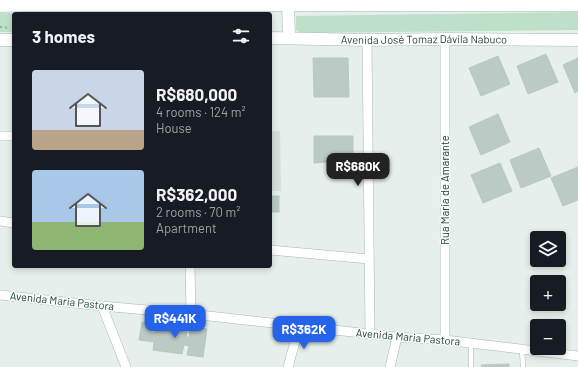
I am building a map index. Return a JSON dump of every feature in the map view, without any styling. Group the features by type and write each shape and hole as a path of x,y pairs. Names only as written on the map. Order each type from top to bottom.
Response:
{"main road":[{"path":"0,6 39,2 578,5"},
{"path":"288,4 289,38"},
{"path":"0,40 12,34"},
{"name":"Avenida José Tomaz Dávila Nabuco","path":"272,38 367,40 578,40"}],"street":[{"name":"Rua Maria de Amarante","path":"445,39 445,340"},
{"path":"367,40 370,334"},
{"path":"0,136 12,136"},
{"path":"0,221 12,223"},
{"path":"272,250 369,259"},
{"path":"190,268 191,314"},
{"name":"Avenida Maria Pastora","path":"0,295 191,314 397,338 445,340 578,356"},
{"path":"102,306 126,367"},
{"path":"288,367 300,327"},
{"path":"390,367 397,338"}],"lane":[{"path":"471,343 471,367"},
{"path":"522,350 523,367"}],"path":[{"path":"0,27 12,33"}],"shaded area":[{"path":"272,131 280,131 281,191 272,191"}],"green space":[{"path":"578,12 578,30 300,33 296,30 296,16"},
{"path":"0,13 12,13 12,32 0,32"}],"building":[{"path":"546,54 558,82 528,94 517,66"},
{"path":"498,56 510,84 481,96 469,68"},
{"path":"313,58 348,58 349,97 314,97"},
{"path":"578,58 578,91 575,93 563,65"},
{"path":"498,114 510,142 481,155 469,127"},
{"path":"314,136 353,136 353,160 314,163"},
{"path":"539,148 551,176 521,188 510,160"},
{"path":"500,163 512,191 483,203 471,175"},
{"path":"578,167 578,200 563,206 551,178"},
{"path":"272,196 279,196 279,212 272,212"},
{"path":"142,322 151,323 150,332 155,333 155,328 157,328 158,324 184,328 183,332 187,332 186,337 189,337 190,329 192,329 192,327 207,329 203,357 187,355 189,346 184,345 182,354 153,350 154,342 139,340"},
{"path":"509,364 509,367 482,367 481,365"}]}
